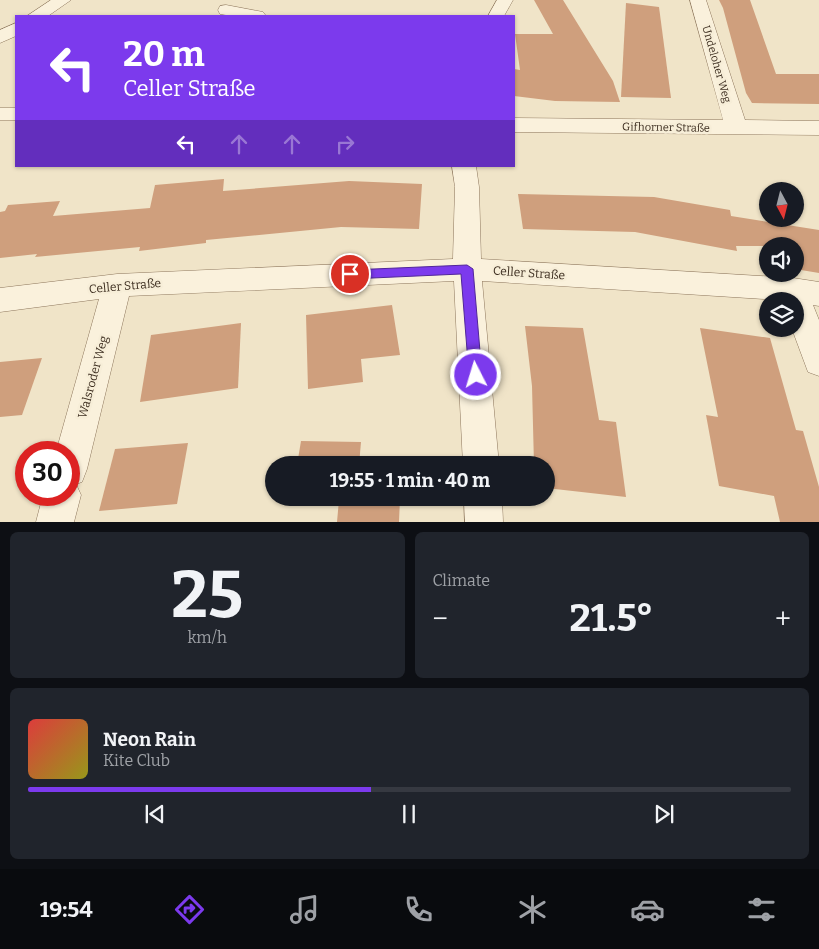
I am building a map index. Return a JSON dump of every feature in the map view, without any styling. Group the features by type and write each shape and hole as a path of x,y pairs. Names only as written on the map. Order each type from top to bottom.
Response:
{"street":[{"path":"38,15 63,0"},
{"path":"497,15 505,0"},
{"name":"Undeloher Weg","path":"698,0 736,128"},
{"path":"227,9 253,15"},
{"path":"0,38 15,29"},
{"path":"0,114 15,114"},
{"name":"Gifhorner Straße","path":"515,125 819,128"},
{"path":"464,167 467,269 480,456"},
{"name":"Celler Straße","path":"0,300 117,285 467,269 806,292"},
{"name":"Walsroder Weg","path":"77,441 117,285"},
{"path":"806,292 819,362"},
{"path":"55,522 59,506"},
{"path":"483,506 484,522"}],"building":[{"path":"534,0 563,0 613,81 620,102 555,101 515,96 515,69 520,70 515,34 553,34"},
{"path":"719,0 750,0 776,74 819,74 819,104 752,103 746,93 723,8"},
{"path":"626,3 659,7 671,98 621,97"},
{"path":"224,179 223,191 349,181 422,184 419,229 341,227 206,240 206,243 139,251 140,247 35,257 37,254 0,258 0,212 5,211 8,205 60,201 53,216 150,208 155,185"},
{"path":"518,194 654,197 730,210 731,216 759,220 759,228 804,228 819,230 819,273 804,270 804,237 759,237 759,246 736,246 737,251 635,232 523,229"},
{"path":"392,305 400,355 361,359 363,382 308,389 306,315"},
{"path":"241,323 238,388 140,402 151,335"},
{"path":"525,326 583,328 599,420 616,422 626,497 555,489 555,456 534,456 532,386"},
{"path":"700,328 770,338 796,430 803,431 819,487 819,522 780,522 774,496 719,486 706,415 718,417"},
{"path":"42,358 22,415 0,417 0,362"},
{"path":"301,441 361,442 360,456 298,456"},
{"path":"188,443 177,504 99,511 115,449"},
{"path":"338,506 400,506 399,522 337,522"}],"route":[{"path":"350,274 467,269 476,375"}]}
